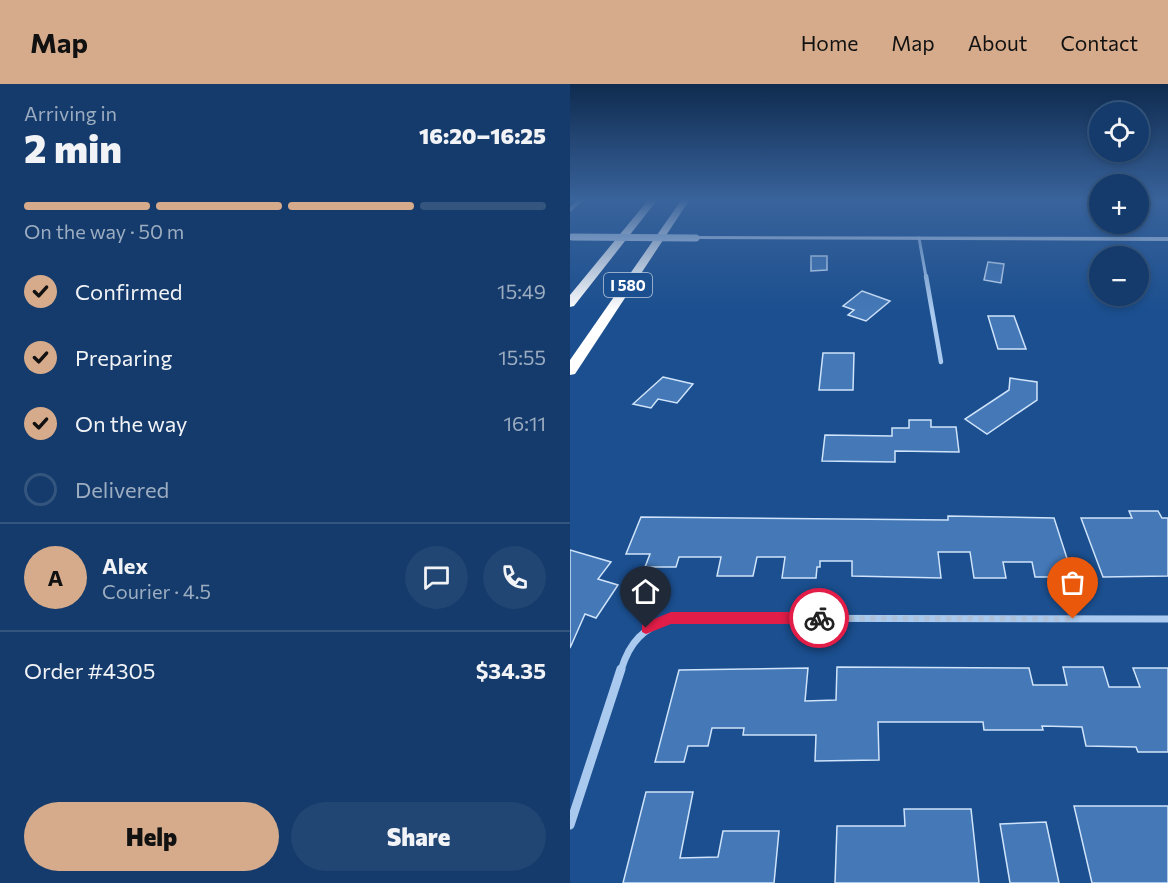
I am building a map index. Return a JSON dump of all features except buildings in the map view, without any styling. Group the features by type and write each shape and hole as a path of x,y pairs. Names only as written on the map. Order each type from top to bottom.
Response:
{"highway":[{"name":"I 580","path":"570,303 624,236"},
{"name":"I 580","path":"570,371 661,236"}],"street":[{"path":"571,237 1168,239"},
{"path":"919,238 941,362"},
{"path":"570,825 626,654 646,628 671,618 1168,619"}],"way so far":[{"path":"819,618 1073,619"}],"route":[{"path":"646,628 671,618 819,618"}]}
